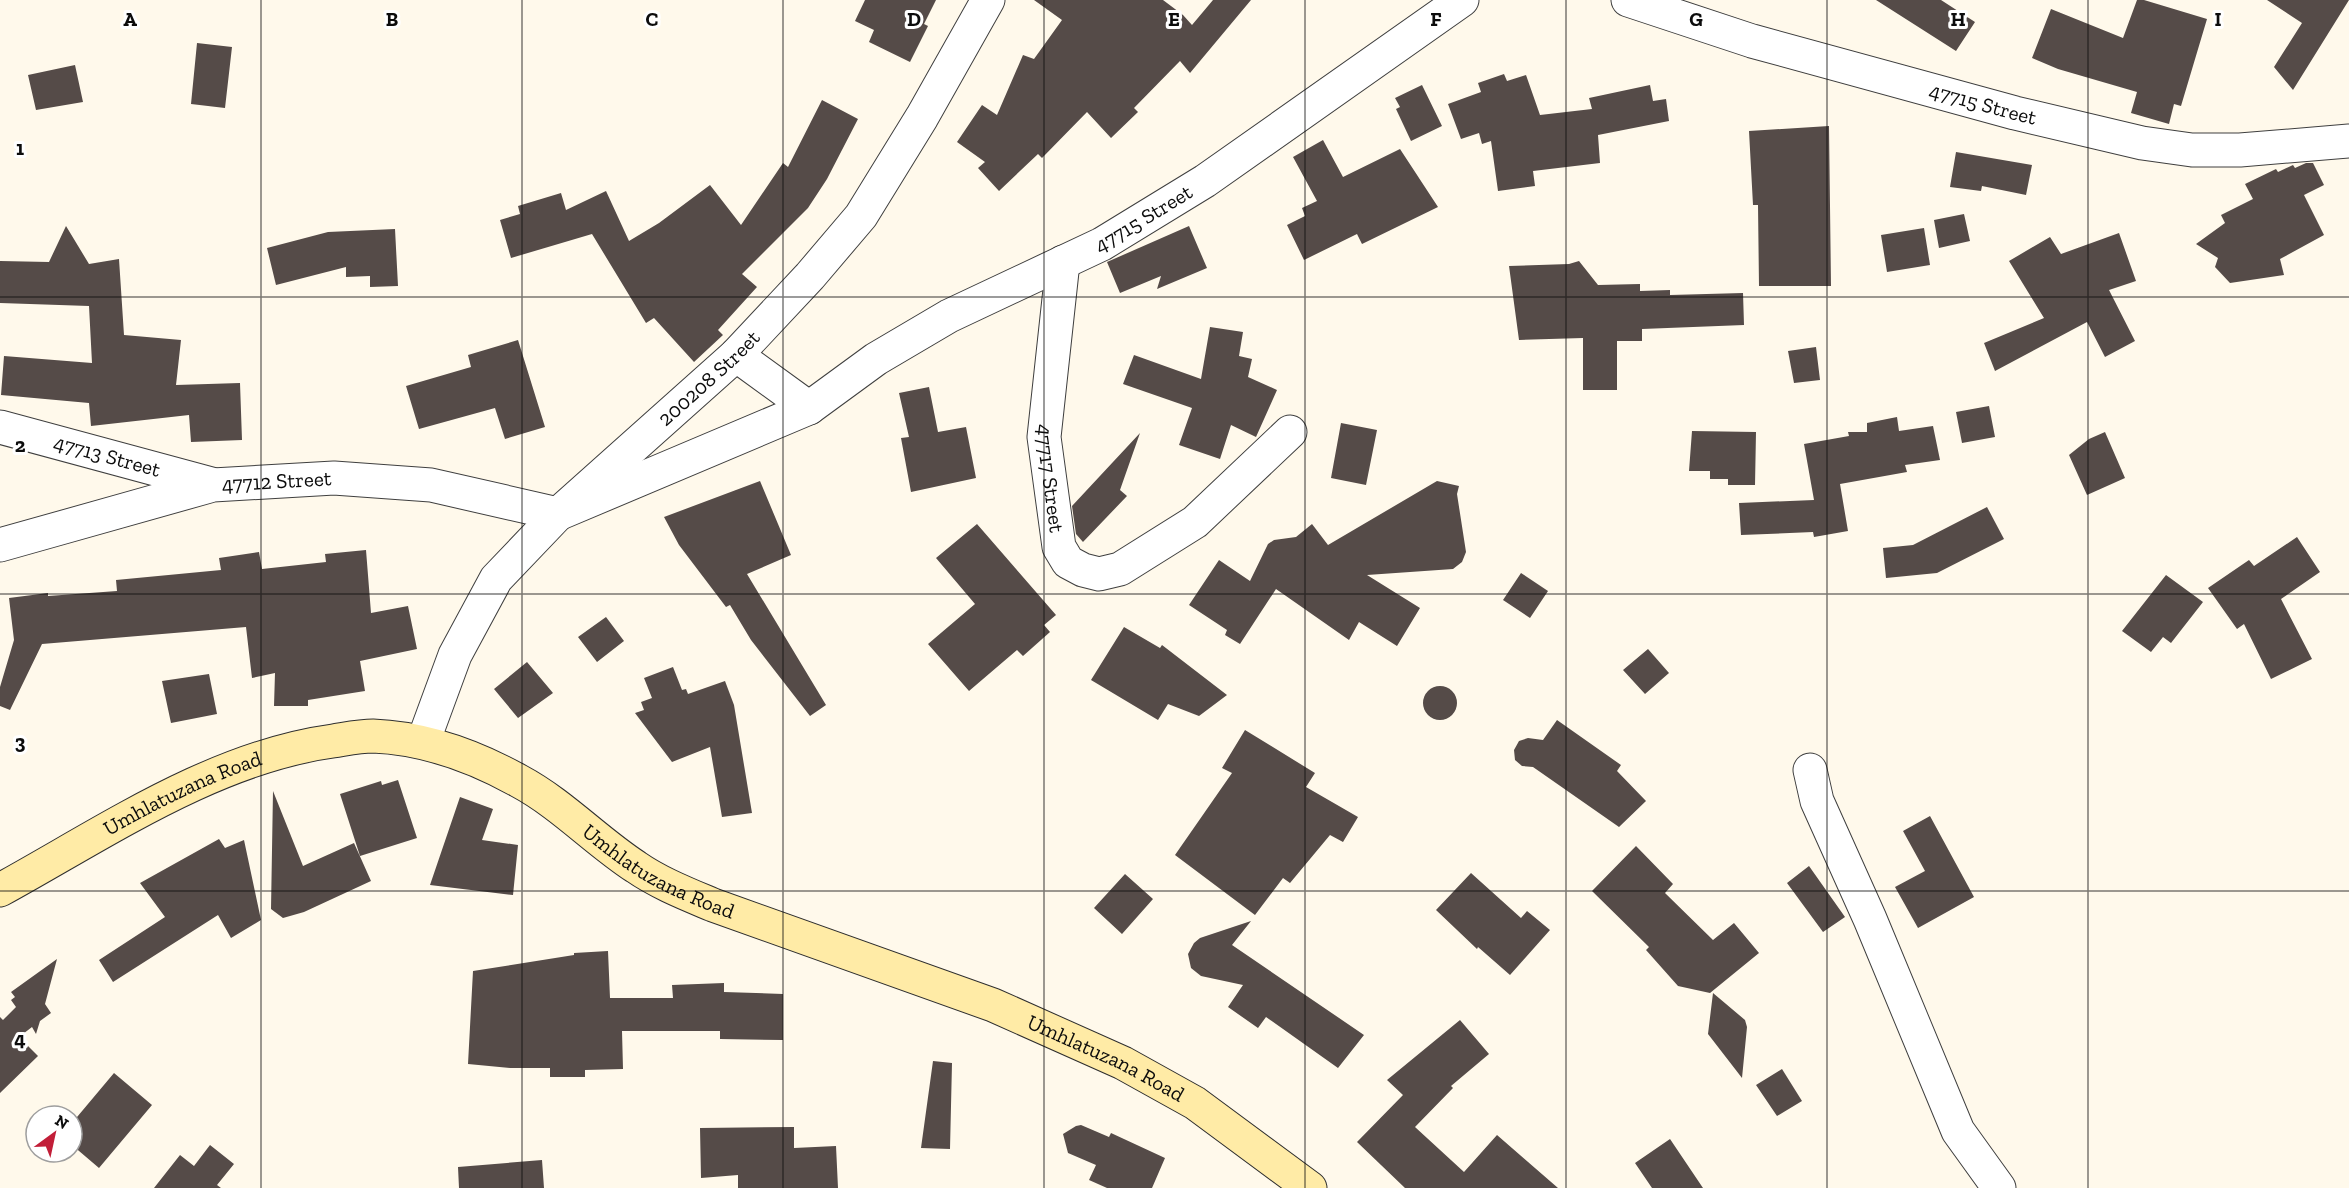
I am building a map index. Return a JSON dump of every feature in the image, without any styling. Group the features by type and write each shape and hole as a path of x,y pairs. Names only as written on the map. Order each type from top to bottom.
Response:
{"street":[{"name":"200208 Street","path":"423,742 455,655 496,579 558,514 736,355 810,276 861,216 922,117 988,0"},
{"name":"47715 Street","path":"558,514 809,408 876,359 949,316 1102,244 1206,181 1462,0"},
{"name":"47715 Street","path":"1628,0 1752,41 2014,113 2142,143 2192,150 2240,150 2349,141"},
{"name":"47717 Street","path":"1063,262 1044,437 1059,547 1068,562 1083,570 1099,574 1120,569 1195,522 1290,432"},
{"path":"736,355 809,408"},
{"name":"47713 Street","path":"0,428 213,485"},
{"name":"47712 Street","path":"0,545 213,485 334,478 431,485 558,514"},
{"name":"Umhlatuzana Road","path":"0,890 180,790 252,761 309,744 372,736 423,742 479,760 522,782 569,815 636,868 678,890 713,905 993,1005 1124,1063 1195,1102 1310,1188"},
{"path":"1810,770 1817,801 1870,919 1958,1131 1999,1188"}],"building":[{"path":"865,0 936,0 924,24 928,26 910,62 869,42 874,30 855,21"},
{"path":"1034,0 1163,0 1192,25 1213,0 1251,0 1190,73 1180,61 1134,108 1138,112 1111,138 1087,112 1042,158 1038,154 999,191 978,168 985,162 957,142 982,105 997,115 1023,55 1034,59 1062,20"},
{"path":"1876,0 1941,0 1975,22 1956,51"},
{"path":"2137,0 2144,0 2207,19 2181,106 2174,104 2169,124 2131,113 2137,92 2058,69 2032,58 2051,9 2123,38"},
{"path":"2267,0 2349,0 2293,90 2274,67 2302,23"},
{"path":"197,43 232,47 225,108 191,104"},
{"path":"75,65 83,102 36,110 28,75"},
{"path":"1504,74 1507,81 1526,75 1540,115 1592,109 1589,98 1650,85 1653,101 1666,99 1669,121 1598,135 1600,163 1533,171 1535,186 1498,191 1491,141 1482,144 1479,133 1461,139 1448,104 1481,92 1478,83"},
{"path":"1422,85 1442,126 1411,141 1396,109 1400,107 1395,98"},
{"path":"822,100 858,119 827,179 808,208 742,274 757,287 718,330 723,335 694,362 654,318 646,323 592,234 511,258 500,220 520,214 518,206 561,193 566,210 606,191 629,241 659,223 710,185 741,225 783,163 788,167"},
{"path":"1829,126 1831,286 1759,286 1758,205 1753,205 1749,131"},
{"path":"1323,140 1343,177 1400,149 1438,207 1362,244 1357,234 1304,260 1287,225 1305,216 1302,208 1317,201 1293,157"},
{"path":"1956,152 2032,165 2026,195 1982,186 1981,191 1950,187"},
{"path":"2306,163 2313,163 2324,185 2304,195 2324,235 2280,259 2284,275 2230,283 2215,267 2218,258 2196,244 2225,223 2221,215 2253,199 2245,184 2276,169 2278,172 2293,165 2295,168"},
{"path":"1964,214 1970,241 1939,248 1934,220"},
{"path":"66,226 89,264 119,259 124,335 181,340 176,385 240,383 242,440 191,442 189,415 91,426 89,403 1,395 4,356 92,363 89,306 0,303 0,261 49,262"},
{"path":"1189,226 1207,268 1157,289 1161,276 1120,293 1107,262"},
{"path":"1924,228 1930,265 1887,272 1881,235"},
{"path":"395,229 398,286 370,287 370,276 346,277 346,267 276,285 267,248 328,232"},
{"path":"2119,233 2136,281 2109,290 2135,341 2105,357 2087,322 1995,371 1984,343 2044,318 2009,261 2050,237 2061,254"},
{"path":"1579,261 1598,285 1640,284 1640,291 1670,290 1670,295 1743,293 1744,325 1642,329 1642,341 1617,341 1617,390 1583,390 1583,338 1519,340 1509,266 1569,264"},
{"path":"1210,327 1243,332 1239,356 1252,359 1248,377 1277,390 1256,437 1231,425 1220,459 1179,445 1192,408 1123,384 1134,355 1201,379"},
{"path":"518,340 545,427 505,439 495,408 419,429 406,386 471,367 468,355"},
{"path":"1816,347 1820,380 1794,383 1788,351"},
{"path":"929,387 938,432 966,427 976,478 911,492 901,438 909,437 899,393"},
{"path":"1989,406 1995,437 1962,443 1956,412"},
{"path":"1897,417 1899,431 1933,426 1940,460 1905,465 1907,472 1840,484 1848,531 1814,537 1813,532 1741,535 1739,503 1814,500 1804,444 1849,436 1848,432 1867,432 1867,423"},
{"path":"1341,423 1377,430 1366,485 1331,478"},
{"path":"1692,431 1756,432 1755,485 1728,485 1728,479 1710,479 1710,471 1689,471"},
{"path":"2105,432 2125,478 2087,495 2069,455 2089,439"},
{"path":"1140,433 1120,490 1127,496 1083,542 1076,534 1072,506"},
{"path":"760,481 791,555 747,574 826,705 810,716 751,640 730,605 726,607 679,545 664,517"},
{"path":"1437,481 1459,486 1457,494 1466,552 1462,562 1453,569 1367,575 1420,608 1397,646 1359,622 1349,640 1276,589 1240,644 1225,635 1227,630 1189,605 1219,560 1250,581 1268,544 1274,540 1296,537 1312,524 1328,545"},
{"path":"1987,507 2004,539 1937,573 1886,578 1883,548 1913,545"},
{"path":"977,524 1056,615 1044,625 1050,632 1023,656 1017,650 969,691 928,644 975,604 936,558"},
{"path":"2297,537 2320,572 2281,599 2312,659 2271,679 2244,624 2237,629 2208,588 2249,560 2254,566"},
{"path":"366,550 371,613 408,606 417,649 360,661 365,691 308,700 308,706 274,706 275,673 252,678 246,627 42,644 10,710 0,706 0,687 14,640 9,598 48,593 48,596 117,591 116,580 221,570 219,558 259,552 262,569 326,562 325,554"},
{"path":"1521,573 1548,591 1530,618 1503,600"},
{"path":"2166,575 2203,602 2171,643 2163,637 2151,652 2122,631"},
{"path":"606,617 624,641 597,662 578,637"},
{"path":"1124,627 1160,648 1162,645 1227,695 1199,716 1168,704 1158,720 1091,680"},
{"path":"1648,649 1669,673 1645,694 1623,670"},
{"path":"527,662 553,693 518,718 494,689"},
{"path":"673,667 682,690 686,689 688,694 725,681 734,705 752,813 722,817 710,747 672,762 635,713 644,710 641,702 652,698 644,678"},
{"path":"209,674 217,714 171,723 162,681"},
{"path":"1440,686 1452,691 1457,703 1452,715 1440,720 1428,715 1423,703 1428,691"},
{"path":"1557,720 1621,765 1617,771 1646,801 1619,827 1533,767 1522,766 1515,760 1514,750 1519,741 1528,738 1543,740"},
{"path":"1245,730 1315,773 1306,787 1358,817 1343,842 1330,835 1290,883 1283,878 1255,915 1175,855 1232,773 1222,768"},
{"path":"398,780 417,838 360,856 340,794 381,781 382,785"},
{"path":"273,791 303,866 354,843 371,881 304,912 283,918 271,909"},
{"path":"460,797 493,809 482,840 518,845 513,895 430,885"},
{"path":"1930,816 1974,897 1918,928 1895,887 1925,871 1903,831"},
{"path":"219,839 225,848 244,840 261,920 231,938 218,915 113,982 99,960 165,917 140,883"},
{"path":"1636,846 1673,884 1665,893 1713,940 1734,923 1759,953 1710,993 1678,986 1646,950 1649,947 1592,891"},
{"path":"1809,866 1845,917 1823,932 1787,883"},
{"path":"1471,873 1521,918 1527,911 1550,930 1510,975 1478,947 1477,949 1436,910"},
{"path":"1125,874 1153,899 1122,934 1094,908"},
{"path":"1251,921 1232,945 1364,1035 1338,1068 1266,1017 1258,1028 1228,1007 1243,985 1201,976 1191,968 1188,954 1200,938"},
{"path":"608,951 610,998 673,998 672,985 724,983 724,992 783,994 783,1040 720,1039 720,1031 622,1031 623,1069 585,1070 585,1077 550,1077 550,1068 510,1068 468,1064 473,971 574,955 574,953"},
{"path":"57,959 45,1004 51,1013 40,1021 36,1034 32,1027 19,1037 38,1056 0,1093 0,1017 3,1020 16,1007 11,1000 15,997 11,992"},
{"path":"1713,993 1745,1020 1747,1027 1742,1078 1708,1034"},
{"path":"1460,1020 1489,1054 1451,1086 1453,1088 1415,1127 1464,1172 1497,1135 1558,1188 1405,1188 1357,1142 1403,1095 1387,1080"},
{"path":"933,1061 952,1063 950,1149 921,1148"},
{"path":"1782,1069 1802,1101 1777,1116 1756,1085"},
{"path":"114,1073 152,1105 99,1168 84,1155 84,1109"},
{"path":"1081,1125 1109,1137 1111,1133 1165,1158 1152,1188 1107,1188 1089,1180 1096,1165 1068,1153 1063,1134"},
{"path":"794,1127 794,1148 836,1146 838,1188 738,1188 738,1175 701,1178 700,1128"},
{"path":"1670,1139 1703,1188 1652,1188 1635,1163"},
{"path":"210,1145 234,1164 217,1185 221,1188 154,1188 180,1155 194,1166"},
{"path":"542,1160 544,1188 459,1188 458,1167"}]}
